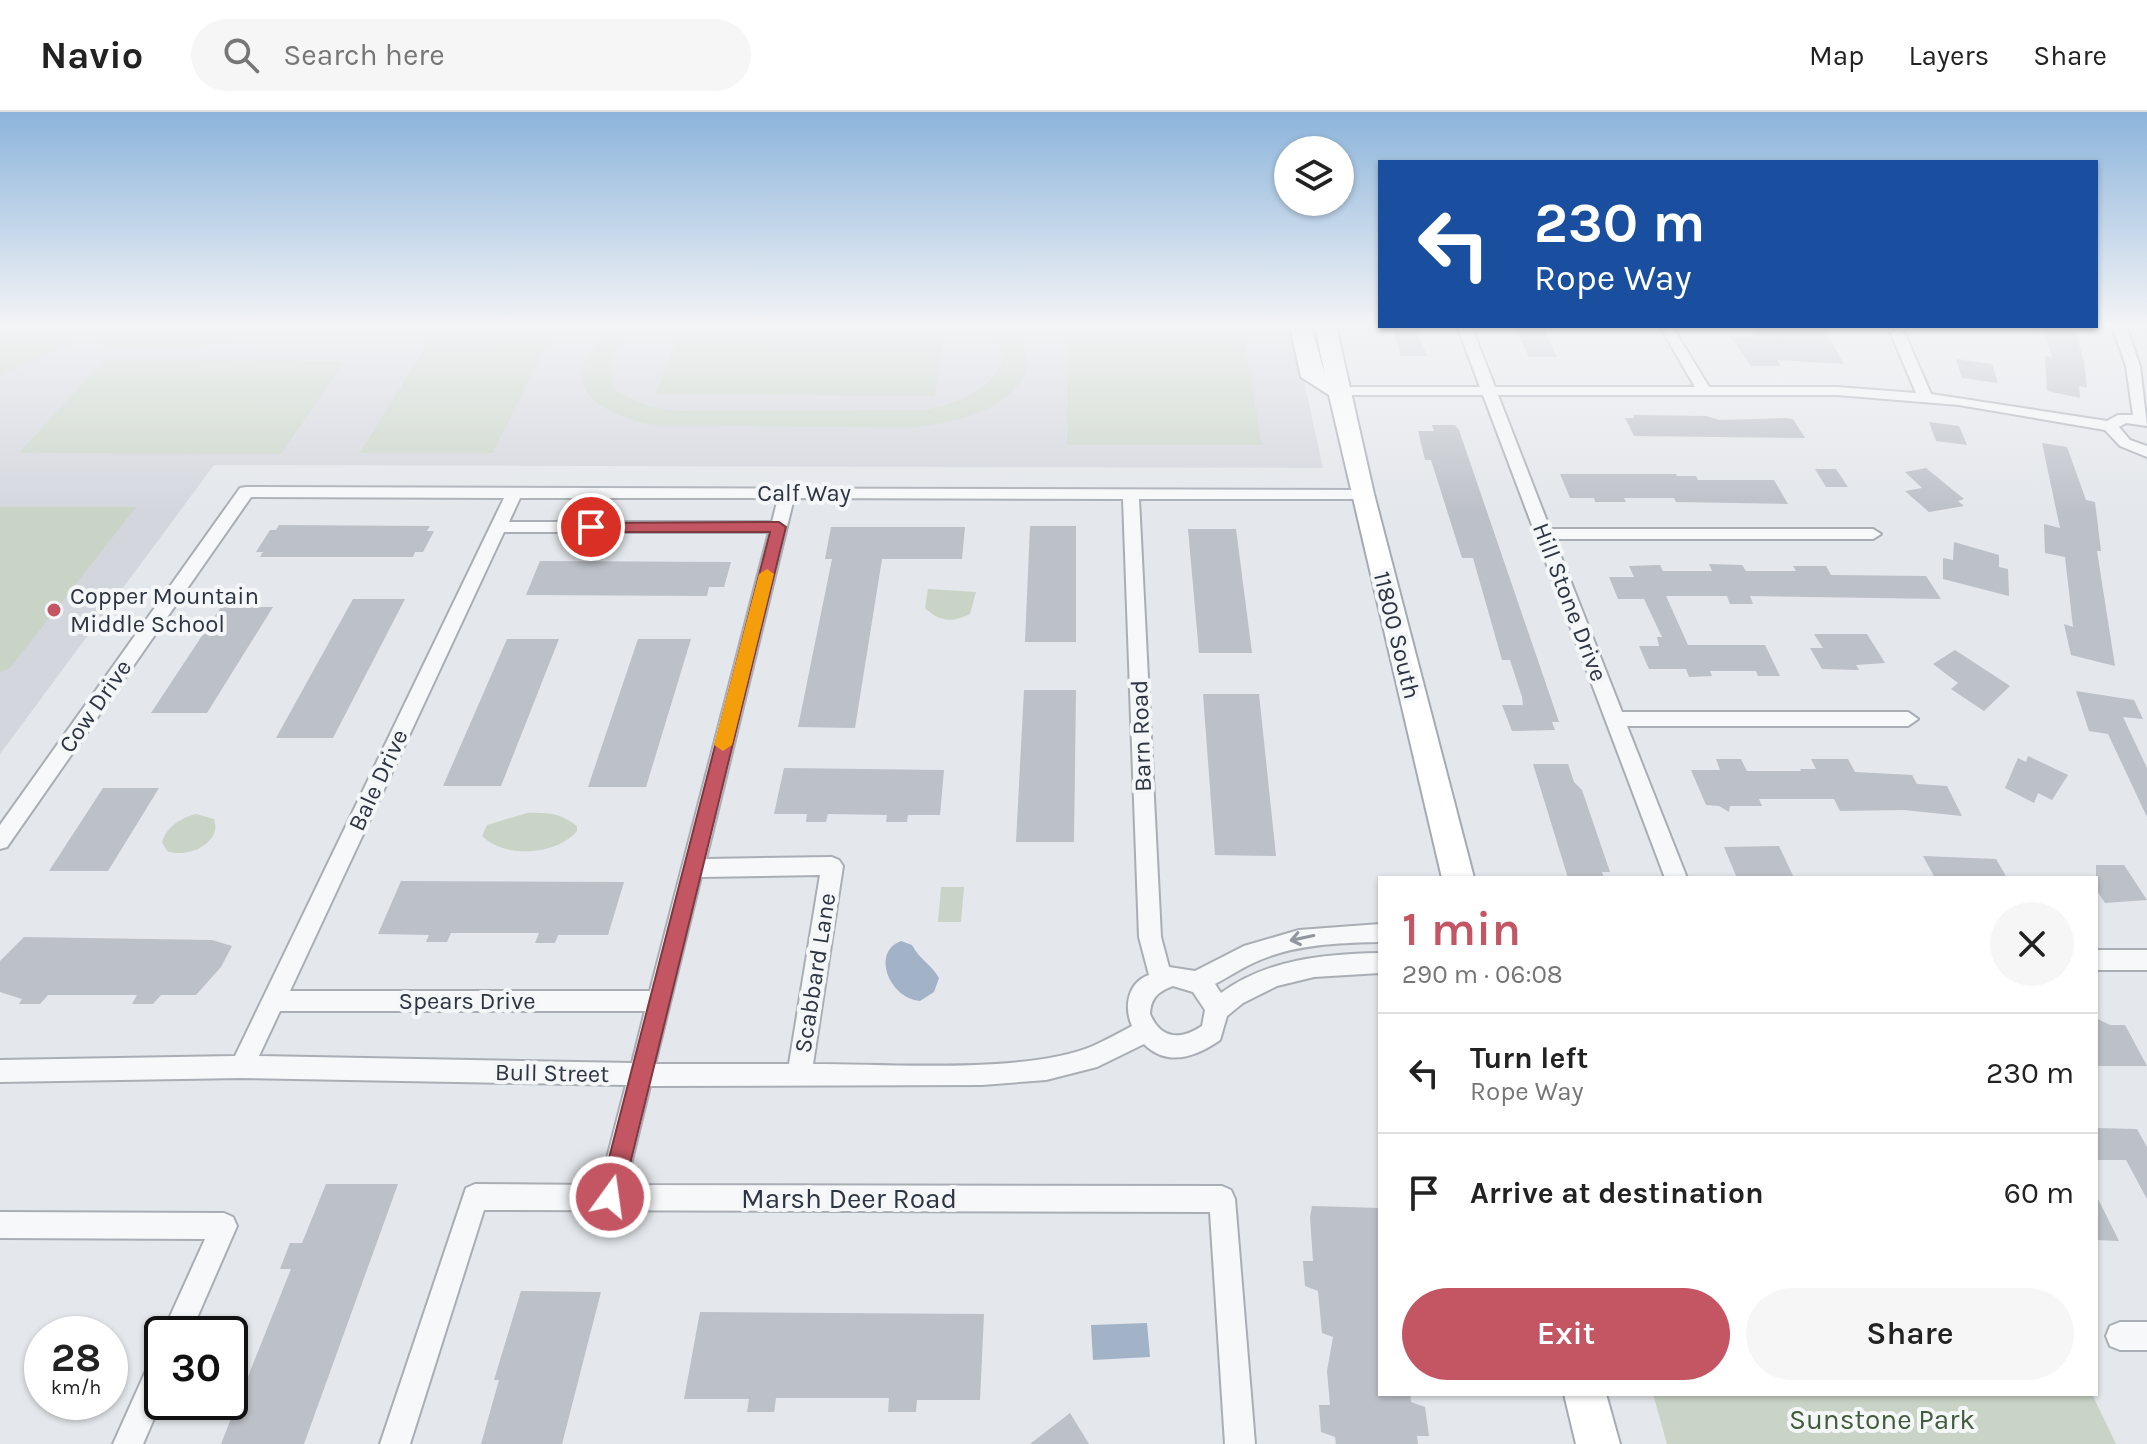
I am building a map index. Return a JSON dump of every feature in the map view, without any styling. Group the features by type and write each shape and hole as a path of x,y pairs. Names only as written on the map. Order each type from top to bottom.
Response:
{"main road":[{"path":"1333,388 1338,391"},
{"name":"11800 South","path":"1340,388 1362,494 1458,876"},
{"path":"1586,1396 1598,1444"}],"street":[{"path":"1921,388 1925,397"},
{"path":"2110,426 2116,419 2144,420 2138,388"},
{"name":"Hill Stone Drive","path":"1489,390 1675,876"},
{"path":"1338,391 1837,391 1925,397 2026,410 2110,426 2125,443 2146,452 2147,469"},
{"name":"Calf Way","path":"246,492 1362,494"},
{"name":"Cow Drive","path":"0,841 246,492"},
{"name":"Bale Drive","path":"242,1067 514,493"},
{"path":"610,1197 787,493"},
{"name":"Barn Road","path":"1131,493 1150,937 1161,978"},
{"path":"498,527 779,527"},
{"path":"1544,534 1873,534"},
{"path":"1615,719 1908,719"},
{"name":"Scabbard Lane","path":"692,868 832,866 799,1076"},
{"path":"1197,981 1250,954 1290,941 1333,933 1378,933"},
{"path":"2098,960 2147,960"},
{"path":"1217,1010 1206,989 1197,981 1173,976 1161,978 1143,990 1137,1011 1144,1032 1166,1046 1192,1046 1212,1032 1217,1010 1245,989 1283,972 1322,965 1378,963"},
{"name":"Spears Drive","path":"273,1001 660,1001"},
{"name":"Bull Street","path":"0,1071 242,1067 799,1076 982,1074 1046,1069 1097,1056 1144,1032"},
{"name":"Marsh Deer Road","path":"395,1444 475,1197 1222,1199 1240,1444"},
{"path":"0,1225 224,1226 184,1316"},
{"path":"128,1444 144,1408"}],"shaded area":[{"path":"0,388 1306,388 1323,468 214,465 0,754"}],"green space":[{"path":"78,388 326,388 281,454 19,453"},
{"path":"400,388 525,388 493,453 360,453"},
{"path":"616,388 645,404 678,411 927,410 951,403 981,388 1015,388 984,410 911,428 652,425 610,411 586,390"},
{"path":"658,388 936,388 935,396 656,394"},
{"path":"1068,388 1252,388 1262,445 1067,445"},
{"path":"0,507 136,507 10,668 0,672"},
{"path":"928,589 976,592 970,614 952,620 936,616 925,608"},
{"path":"527,813 559,816 577,826 577,831 557,845 531,851 504,848 482,836 487,825"},
{"path":"196,814 214,819 215,828 208,842 184,853 167,851 162,842 167,831 180,820"},
{"path":"941,887 964,887 961,922 938,922"},
{"name":"Sunstone Park","path":"1654,1396 2093,1396 2116,1444 1667,1444"}],"water":[{"path":"901,941 912,945 939,978 934,992 920,1001 900,992 888,974 887,955"},
{"path":"1147,1323 1150,1357 1093,1360 1091,1325"}],"building":[{"path":"2047,388 2079,388 2080,398 2047,391"},
{"path":"1633,415 1706,416 1720,420 1786,418 1793,419 1805,438 1634,436 1625,418 1634,418"},
{"path":"1929,422 1959,426 1967,445 1936,441"},
{"path":"1432,425 1455,425 1459,430 1559,722 1552,722 1555,730 1512,731 1502,705 1523,705 1522,697 1510,660 1502,660 1473,558 1462,558 1431,460 1425,460 1418,431 1434,431"},
{"path":"2042,443 2067,447 2086,500 2095,502 2101,551 2097,551 2115,666 2071,655 2064,624 2073,627 2065,557 2045,553 2044,524 2060,528"},
{"path":"1926,468 1964,499 1958,501 1964,506 1929,512 1905,491 1922,488 1905,472"},
{"path":"1815,469 1836,469 1848,487 1826,487"},
{"path":"1560,474 1676,474 1696,476 1698,480 1774,480 1788,504 1676,502 1674,498 1624,498 1626,502 1595,502 1594,498 1570,498"},
{"path":"279,525 430,526 427,531 434,531 423,552 415,552 413,557 260,557 263,552 256,552 270,530 276,530"},
{"path":"1030,526 1076,526 1076,642 1025,642"},
{"path":"831,527 965,527 962,559 882,559 855,728 798,727 832,559 825,559"},
{"path":"1188,529 1236,529 1252,653 1199,653"},
{"path":"1954,542 1999,555 1999,567 2008,569 2009,596 1943,579 1943,558 1953,560"},
{"path":"540,561 731,562 724,587 709,587 707,596 526,595"},
{"path":"1709,564 1742,565 1746,571 1796,571 1793,566 1826,566 1831,575 1926,576 1941,599 1750,596 1753,604 1730,604 1727,596 1666,596 1688,645 1765,645 1780,676 1758,676 1756,671 1710,671 1712,676 1689,677 1686,669 1649,669 1639,646 1659,646 1657,637 1662,637 1644,599 1618,599 1609,577 1634,577 1629,566 1660,565 1663,571 1712,571"},
{"path":"353,599 405,599 333,738 276,738"},
{"path":"221,607 273,607 207,713 151,713"},
{"path":"1814,634 1867,634 1885,663 1856,665 1859,670 1822,669 1810,648 1823,648"},
{"path":"507,639 559,639 501,786 443,786"},
{"path":"638,639 691,639 646,787 588,787"},
{"path":"1955,650 2010,686 1984,711 1951,689 1958,683 1933,664"},
{"path":"1024,690 1076,690 1074,842 1016,842"},
{"path":"2076,691 2134,700 2143,719 2123,717 2147,768 2147,817 2108,734 2089,731"},
{"path":"1203,694 1259,694 1276,856 1215,855"},
{"path":"2028,756 2068,775 2052,800 2038,793 2034,803 2005,788 2018,758 2026,762"},
{"path":"1716,759 1741,759 1747,771 1801,771 1816,769 1811,759 1848,759 1855,772 1912,775 1917,784 1947,786 1962,816 1904,810 1840,811 1834,799 1759,799 1762,806 1730,806 1729,812 1719,806 1706,805 1691,770 1720,770"},
{"path":"1533,764 1568,764 1574,782 1582,790 1610,872 1602,872 1603,876 1567,876"},
{"path":"784,768 944,770 940,815 908,815 907,822 886,822 887,815 828,814 826,822 806,822 807,814 774,814"},
{"path":"103,788 159,788 108,871 49,871"},
{"path":"1779,846 1793,876 1736,876 1724,847"},
{"path":"1923,856 1996,859 2006,876 1934,876"},
{"path":"2096,865 2124,865 2147,900 2105,903 2098,892"},
{"path":"401,881 624,882 608,935 558,935 555,943 535,943 539,933 451,933 447,942 426,942 429,935 378,934"},
{"path":"24,937 212,940 232,946 221,967 196,995 161,995 153,1004 132,1004 137,995 48,995 40,1004 19,1004 22,999 0,992 0,961"},
{"path":"2098,1019 2110,1025 2125,1025 2147,1066 2098,1066"},
{"path":"2098,1128 2137,1129 2147,1147 2147,1199 2126,1160 2098,1160"},
{"path":"326,1184 398,1184 304,1444 221,1444 230,1420 248,1420 248,1376 291,1269 280,1269 290,1243 302,1243"},
{"path":"2098,1199 2119,1241 2098,1240"},
{"path":"1312,1206 1378,1208 1378,1396 1410,1396 1411,1402 1425,1407 1429,1436 1417,1436 1418,1444 1336,1444 1335,1437 1321,1432 1319,1405 1330,1405 1327,1371 1333,1337 1322,1333 1318,1291 1305,1286 1303,1261 1313,1261"},
{"path":"521,1291 601,1292 562,1444 481,1444 499,1380 494,1380"},
{"path":"700,1312 984,1314 980,1400 917,1400 916,1412 888,1412 889,1398 776,1398 774,1412 747,1412 749,1399 684,1399"},
{"path":"1070,1413 1089,1444 1030,1444"}],"slow traffic":[{"path":"723,745 767,574"}],"place":[{"name":"Copper Mountain Middle School","path":"54,610"}],"route":[{"path":"591,527 779,527 610,1197"}]}
